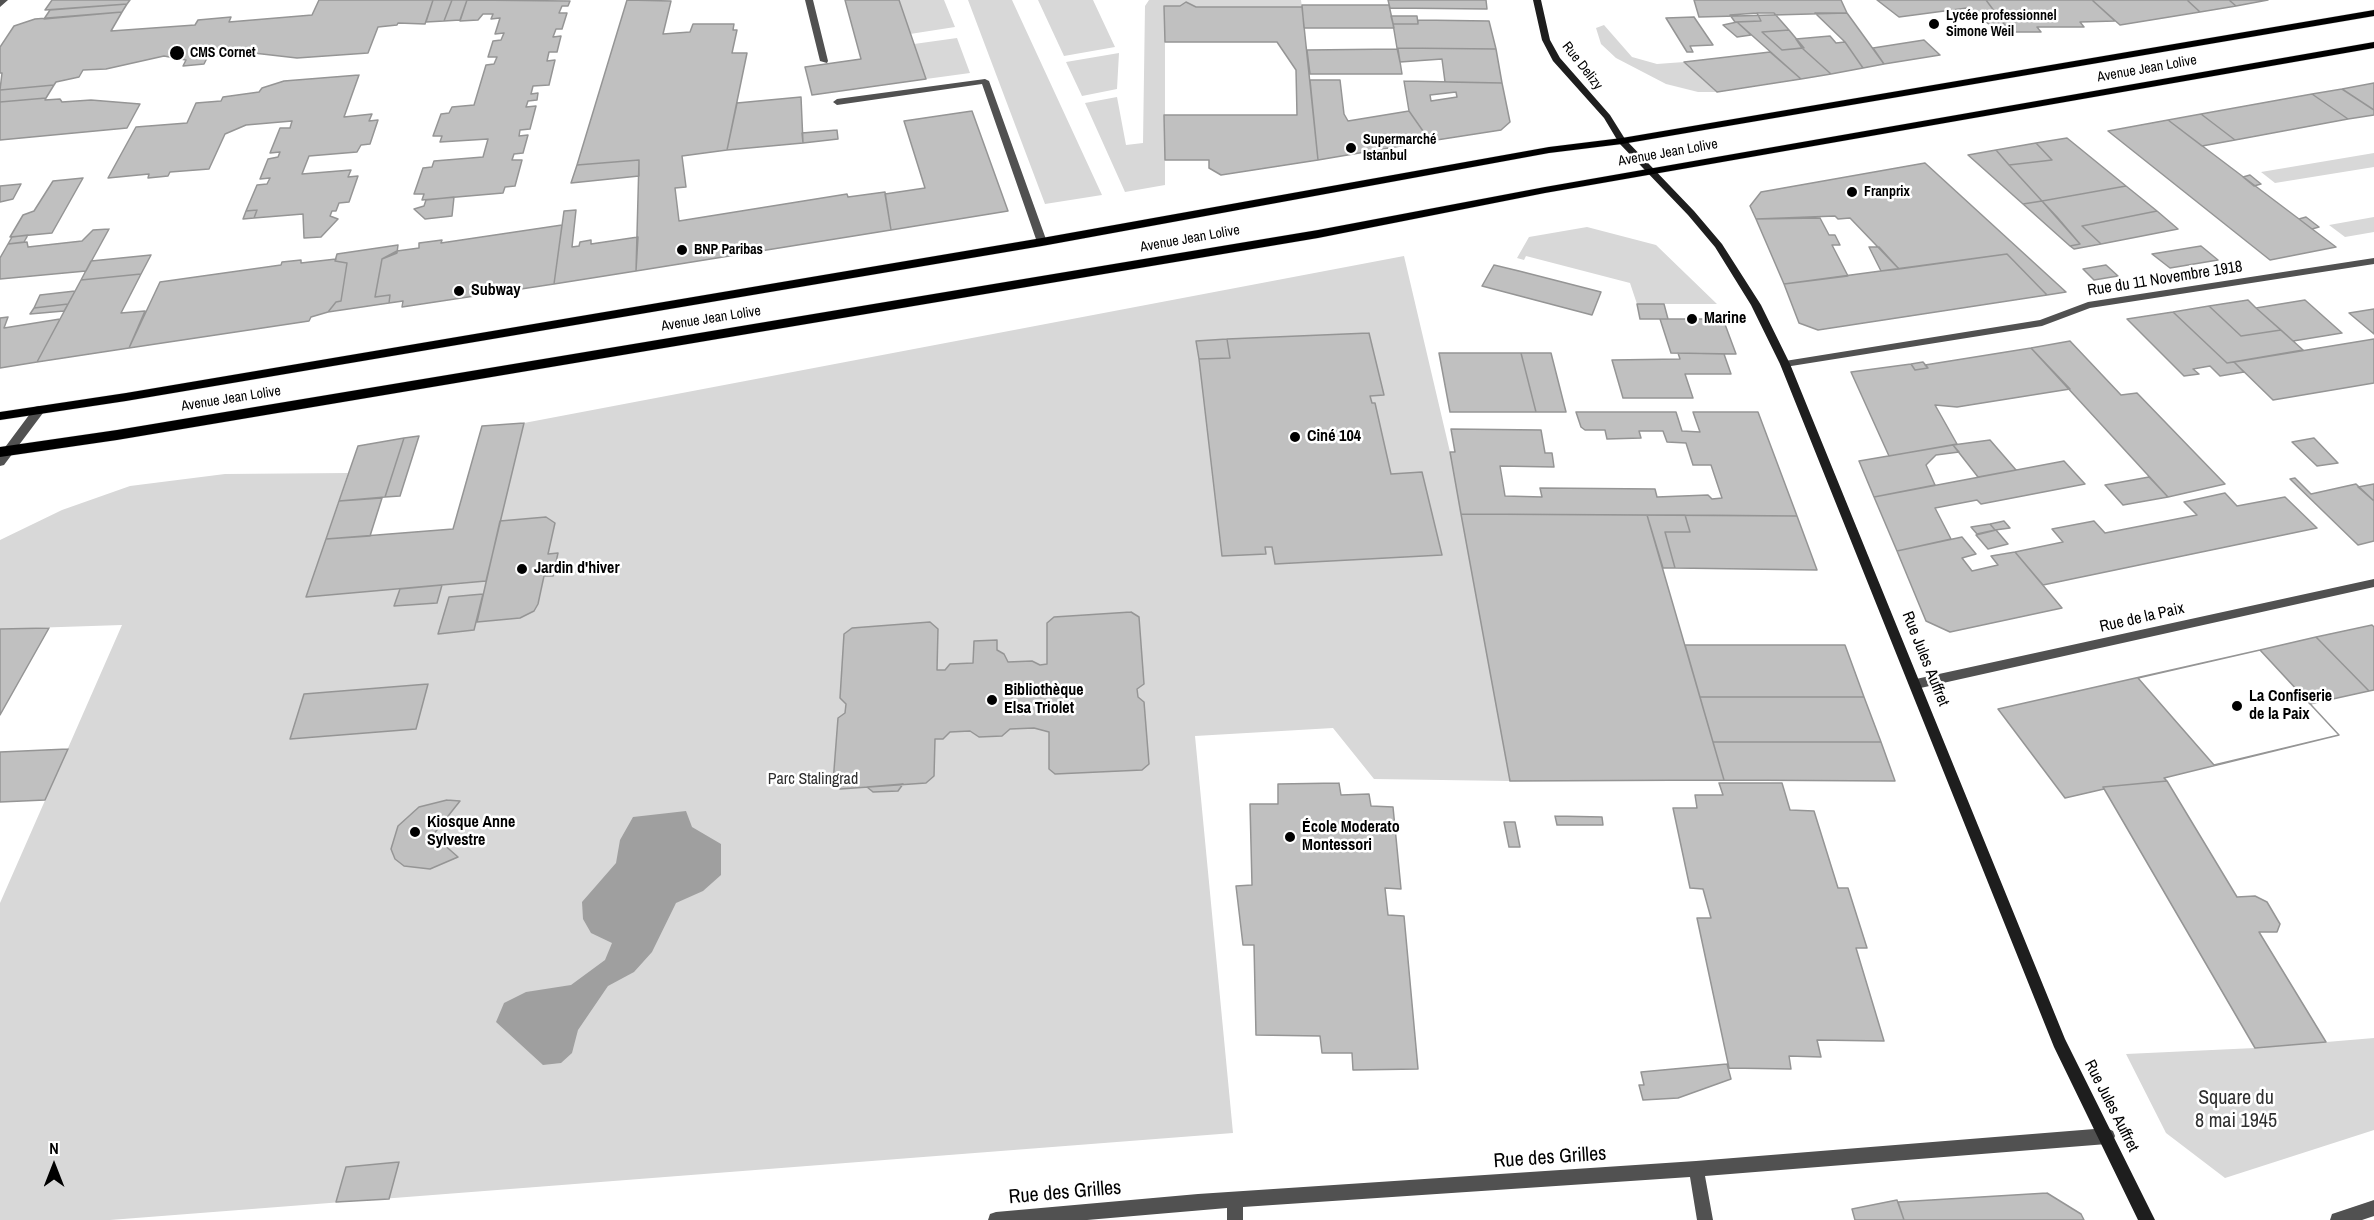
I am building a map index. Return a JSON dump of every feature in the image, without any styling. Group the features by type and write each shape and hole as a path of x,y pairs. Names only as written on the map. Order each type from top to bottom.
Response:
{"main road":[{"name":"Rue Delizy","path":"1537,0 1546,40 1556,59 1606,117 1622,141"},
{"name":"Avenue Jean Lolive","path":"0,416 1042,242 1518,156 1622,141 2374,14"},
{"name":"Avenue Jean Lolive","path":"4,451 1318,234 1545,190 1653,173 2374,45"},
{"name":"Rue Jules Auffret","path":"1622,141 1719,246 1756,305 1785,363 2059,1042 2147,1220"}],"street":[{"path":"0,5 4,0"},
{"path":"809,0 824,61"},
{"path":"837,102 985,81 1042,242"},
{"name":"Rue du 11 Novembre 1918","path":"1785,363 2042,323 2088,305 2374,261"},
{"path":"0,462 4,451 39,410"},
{"name":"Rue de la Paix","path":"1916,684 2374,583"},
{"name":"Rue des Grilles","path":"996,1220 1235,1200 1695,1169 2107,1136"},
{"path":"1695,1169 1706,1220"},
{"path":"1235,1200 1235,1220"},
{"path":"2338,1220 2374,1208"}],"green space":[{"path":"899,0 944,0 955,27 910,34"},
{"path":"968,0 1012,0 1102,195 1045,204"},
{"path":"1038,0 1093,0 1115,47 1064,56"},
{"path":"1149,0 1301,0 1302,7 1196,7 1186,2 1180,6 1165,6 1165,185 1125,192 1085,103 1117,97 1126,145 1143,143 1145,6"},
{"path":"1604,25 1632,57 1657,64 1684,62 1716,92 1698,92 1666,84 1616,58 1601,44 1596,28"},
{"path":"957,38 970,73 926,79 914,44"},
{"path":"1119,53 1117,89 1082,96 1066,62"},
{"path":"2374,153 2374,167 2275,183 2261,172"},
{"path":"2374,217 2374,232 2345,237 2329,225"},
{"path":"1587,227 1656,245 1717,304 1637,304 1630,283 1526,256 1524,260 1517,258 1529,237"},
{"name":"Parc Stalingrad","path":"1404,256 1450,452 1510,781 1374,779 1333,728 1195,736 1233,1133 110,1220 0,1220 0,903 122,625 0,629 0,540 62,510 130,486 225,474 348,473 306,597 485,581 524,423"},
{"name":"Square du 8 mai 1945","path":"2374,1038 2374,1130 2225,1178 2166,1133 2126,1054 2255,1048"}],"shaded area":[{"path":"686,811 692,827 721,844 721,875 703,891 676,903 652,952 634,972 608,986 578,1030 572,1053 561,1063 543,1065 496,1022 504,1003 526,992 571,985 605,960 612,943 591,933 583,919 582,902 616,863 620,840 633,817"}],"building":[{"path":"52,0 130,0 127,4 45,10"},
{"path":"319,0 433,0 425,24 398,23 378,27 368,53 297,58 236,51 207,58 204,64 183,66 186,60 164,56 106,69 83,70 79,77 56,82 54,85 0,90 2,73 0,73 0,47 14,26 35,19 122,12 111,31 195,25 198,20 231,17 229,22 312,15"},
{"path":"433,0 452,0 444,21 426,22"},
{"path":"452,0 467,0 460,20 444,21"},
{"path":"467,0 570,1 568,6 562,6 559,13 567,13 562,29 556,29 553,37 561,36 557,52 549,52 547,61 555,60 549,85 533,86 531,94 538,93 537,100 528,101 526,107 536,106 530,129 520,130 519,136 528,135 523,153 514,154 512,160 522,160 515,186 505,187 503,193 422,200 424,194 414,194 423,168 432,167 434,161 483,157 488,139 440,142 442,136 433,136 441,114 449,113 452,107 474,105 486,65 494,64 497,57 488,57 493,41 501,40 504,33 495,34 500,18 491,19 493,14 483,14 478,20 460,21"},
{"path":"627,0 671,1 663,34 690,32 693,24 734,24 733,30 737,30 732,53 747,53 727,150 682,156 686,187 675,188 679,221 847,194 848,197 885,192 891,230 636,271 639,160 577,165"},
{"path":"845,0 899,0 926,79 812,95 805,67 861,59"},
{"path":"1388,0 1486,0 1487,9 1390,8"},
{"path":"1694,0 1841,0 1847,13 1699,17"},
{"path":"1877,0 1986,0 2009,31 2001,33 1967,8 1899,17"},
{"path":"1986,0 2092,0 2115,21 2080,22 2084,27 2037,27 2041,32 2010,32"},
{"path":"2092,0 2187,0 2200,12 2120,25"},
{"path":"2187,0 2229,0 2236,6 2200,12"},
{"path":"2229,0 2268,0 2236,6"},
{"path":"1186,2 1196,7 1302,7 1318,160 1221,175 1209,168 1209,160 1165,160 1164,115 1297,115 1296,70 1277,42 1165,42 1164,6 1180,6"},
{"path":"127,4 122,12 44,19 50,10"},
{"path":"1302,5 1389,5 1394,28 1304,28"},
{"path":"1757,13 1761,21 1735,22 1730,15"},
{"path":"1757,13 1774,13 1789,30 1762,32 1782,50 1802,48 1831,74 1801,79 1737,22 1761,21"},
{"path":"1815,13 1847,13 1884,64 1863,68 1845,42"},
{"path":"1391,16 1417,16 1418,24 1393,24"},
{"path":"1694,17 1713,45 1690,46 1693,52 1687,52 1666,18"},
{"path":"1418,20 1489,21 1496,49 1397,48 1393,24 1418,24"},
{"path":"1737,22 1751,35 1737,37 1723,25"},
{"path":"1789,30 1804,48 1782,50 1762,32"},
{"path":"1830,36 1836,43 1845,42 1863,68 1831,74 1802,48 1796,39"},
{"path":"1924,40 1940,55 1884,64 1873,48"},
{"path":"1397,48 1496,49 1502,83 1445,82 1442,59 1400,62"},
{"path":"1398,49 1402,74 1310,74 1307,50"},
{"path":"1770,52 1801,79 1717,92 1684,62"},
{"path":"359,75 344,117 372,114 369,121 378,120 370,144 361,145 357,152 309,156 302,174 351,170 348,177 358,176 349,202 339,203 336,211 332,211 330,216 338,219 321,237 304,238 303,214 254,218 257,210 246,211 257,185 267,184 270,178 260,179 268,159 278,157 280,152 270,153 280,128 290,128 292,121 246,125 225,134 209,169 170,172 168,176 148,178 149,174 108,178 136,127 187,123 196,103 221,101 223,97 259,92 262,88 284,81"},
{"path":"1310,80 1340,80 1344,114 1348,121 1409,111 1430,141 1318,160"},
{"path":"1404,81 1502,83 1510,122 1501,130 1430,141 1409,111","holes":["1456,92 1457,97 1431,101 1430,95"]},
{"path":"2374,83 2374,110 2342,89"},
{"path":"54,85 46,98 0,102 0,90"},
{"path":"2342,89 2374,110 2374,115 2348,119 2312,94"},
{"path":"2312,94 2348,119 2235,140 2201,114"},
{"path":"801,97 803,143 727,150 737,103"},
{"path":"46,98 45,100 60,99 62,102 91,100 140,104 127,128 0,140 0,102"},
{"path":"972,111 1008,211 891,230 885,194 925,188 904,121"},
{"path":"2201,114 2235,140 2202,146 2168,120"},
{"path":"2168,120 2336,247 2270,260 2108,131"},
{"path":"837,130 838,139 803,143 802,133"},
{"path":"2067,138 2126,186 2042,201 2009,165 2052,160 2036,143"},
{"path":"2036,143 2052,160 2009,165 1996,150"},
{"path":"1996,150 2042,201 2023,204 1968,155"},
{"path":"639,160 639,176 571,183 577,165"},
{"path":"1925,163 2066,292 2047,295 2007,254 1899,269 1850,218 1838,219 1835,216 1756,219 1750,206 1761,192"},
{"path":"2250,175 2261,184 2254,186 2243,177"},
{"path":"83,178 52,233 10,237 23,215 34,211 53,181"},
{"path":"21,184 13,199 0,202 0,186"},
{"path":"2126,186 2157,211 2082,226 2101,244 2074,249 2070,246 2080,244 2042,201"},
{"path":"454,197 452,216 425,219 414,209 424,206 426,200"},
{"path":"2042,201 2080,244 2070,246 2023,204"},
{"path":"257,210 254,218 243,219 246,211"},
{"path":"576,210 572,247 579,246 580,242 591,240 591,244 638,237 636,271 554,284 564,211"},
{"path":"2157,211 2178,229 2101,244 2082,226"},
{"path":"2306,217 2319,227 2312,229 2299,219"},
{"path":"1820,218 1829,235 1835,235 1840,245 1832,245 1848,276 1784,284 1756,219"},
{"path":"562,225 554,284 402,307 403,301 389,303 390,295 375,297 382,259 397,251 419,248 419,243 442,240 441,243"},
{"path":"109,229 86,271 0,279 0,258 8,244 27,242 28,247 82,241 93,230"},
{"path":"28,235 24,242 8,244 12,237"},
{"path":"398,245 397,253 382,259 375,297 390,295 389,303 328,312 336,302 341,301 347,263 335,261 337,254"},
{"path":"2201,246 2218,260 2170,268 2152,254"},
{"path":"1869,247 1879,247 1899,269 1881,271"},
{"path":"2007,254 2047,295 1818,330 1799,323 1784,284"},
{"path":"151,255 141,274 81,280 91,261"},
{"path":"336,259 335,261 347,263 341,301 336,302 328,312 311,317 309,321 129,348 160,282 281,265 282,262 301,260 301,263"},
{"path":"1494,265 1601,292 1592,315 1482,286"},
{"path":"2106,265 2118,276 2094,280 2083,269"},
{"path":"141,274 121,313 145,311 129,348 37,362 81,280"},
{"path":"75,291 68,304 34,308 40,295"},
{"path":"2248,300 2281,330 2241,336 2209,306"},
{"path":"2305,300 2342,333 2293,341 2256,308"},
{"path":"68,304 64,311 30,314 34,308"},
{"path":"1637,304 1664,304 1668,319 1640,319"},
{"path":"2209,306 2241,336 2281,330 2303,350 2227,363 2173,312"},
{"path":"2374,309 2374,334 2349,313"},
{"path":"2173,312 2227,363 2234,362 2244,372 2220,376 2210,366 2193,369 2199,374 2184,376 2127,319"},
{"path":"8,317 4,328 60,319 37,362 0,368 0,318"},
{"path":"1660,319 1723,319 1736,354 1671,353"},
{"name":"Ciné 104","path":"1369,333 1384,395 1370,396 1372,403 1375,403 1391,474 1422,472 1442,555 1275,564 1272,547 1265,547 1266,554 1222,556 1199,359 1230,358 1227,339"},
{"path":"1227,339 1230,358 1199,359 1196,341"},
{"path":"2374,339 2374,383 2273,400 2234,362"},
{"path":"2070,341 2121,395 2137,393 2225,484 2168,497 2031,348"},
{"path":"2031,348 2070,389 1957,407 1935,405 1957,444 1889,456 1851,372 1911,364 1915,370 1928,368 1925,365"},
{"path":"1439,353 1521,353 1536,412 1450,412"},
{"path":"1521,353 1551,353 1566,412 1536,412"},
{"path":"1678,353 1724,354 1731,374 1685,374 1693,398 1623,398 1612,360 1680,359"},
{"path":"1923,362 1928,368 1915,370 1911,364"},
{"path":"1576,412 1676,412 1682,431 1700,432 1693,412 1758,412 1797,516 1461,514 1450,452 1455,452 1451,429 1541,430 1545,453 1552,453 1554,467 1500,466 1505,496 1542,497 1540,488 1655,489 1657,497 1708,495 1712,499 1722,498 1711,465 1693,465 1686,443 1667,442 1663,431 1639,431 1641,438 1607,439 1605,430 1585,430 1581,427"},
{"path":"524,423 486,581 306,597 326,539 453,529 482,426"},
{"path":"419,436 400,496 385,497 404,438"},
{"path":"404,438 385,497 339,501 358,446"},
{"path":"2314,438 2338,463 2317,466 2292,442"},
{"path":"1990,440 2016,470 1978,477 1953,445"},
{"path":"1953,445 1959,452 1936,455 1926,465 1935,485 1874,497 1859,461"},
{"path":"2064,461 2085,484 1981,504 1977,500 1935,508 1951,539 1897,551 1874,497"},
{"path":"2149,477 2168,497 2123,505 2105,485"},
{"path":"2295,478 2311,494 2356,484 2374,501 2374,541 2358,545 2290,479"},
{"path":"2374,484 2374,501 2358,487"},
{"path":"2225,493 2237,506 2285,497 2317,528 2043,585 2015,552 2063,542 2052,529 2094,521 2105,533 2197,515 2184,502"},
{"path":"382,498 370,536 326,539 339,501"},
{"path":"1461,514 1647,515 1724,780 1510,781"},
{"path":"1647,515 1685,515 1690,532 1665,532 1675,568 1663,568"},
{"path":"1685,515 1797,516 1817,570 1675,568 1665,532 1690,532"},
{"name":"Jardin d'hiver","path":"546,517 555,523 548,554 558,553 553,576 544,576 538,604 534,611 520,618 477,622 500,521"},
{"path":"2004,521 2010,528 1995,530 1990,524"},
{"path":"1990,524 1995,530 1977,534 1971,527"},
{"path":"1996,530 2008,544 1988,549 1976,535"},
{"path":"1962,537 1976,554 1962,558 1972,571 1998,565 1991,556 2015,552 2062,608 1950,632 1926,621 1897,551"},
{"path":"442,585 437,603 394,606 400,589"},
{"path":"483,594 474,630 438,634 449,597"},
{"name":"Bibliothèque Elsa Triolet","path":"1131,612 1139,617 1144,684 1137,689 1138,697 1144,702 1149,764 1142,770 1055,774 1049,769 1049,732 1034,728 1010,729 1002,736 979,737 970,731 950,732 943,739 935,739 934,776 926,783 840,789 833,783 838,718 845,713 846,704 840,698 844,634 852,628 930,622 938,629 937,670 945,670 950,664 973,663 974,641 997,640 997,650 1004,654 1008,662 1032,661 1040,665 1047,664 1047,623 1054,617"},
{"path":"2372,625 2374,627 2374,690 2369,691 2316,637"},
{"path":"49,628 0,715 0,629"},
{"path":"2316,637 2369,691 2310,704 2260,650"},
{"path":"1685,645 1845,645 1864,697 1700,697"},
{"path":"2260,650 2339,735 2164,778 2167,781 2103,787 2104,789 2065,798 1998,709"},
{"name":"La Confiserie de la Paix","path":"2260,650 2339,735 2214,765 2138,678"},
{"path":"428,684 416,729 290,739 304,694"},
{"path":"1700,697 1864,697 1881,742 1713,742"},
{"path":"1713,742 1881,742 1895,781 1724,780"},
{"path":"68,749 45,800 0,802 0,752"},
{"path":"2167,781 2237,897 2255,896 2267,902 2280,924 2277,932 2259,932 2326,1042 2255,1048 2103,787"},
{"path":"1339,783 1341,795 1369,794 1371,806 1393,807 1401,889 1385,888 1388,915 1404,916 1418,1069 1353,1070 1352,1053 1322,1053 1320,1036 1256,1035 1254,945 1243,945 1236,886 1252,885 1250,804 1278,804 1278,784"},
{"path":"1719,783 1782,783 1790,810 1814,811 1838,888 1848,888 1867,948 1856,948 1884,1041 1817,1040 1821,1057 1789,1056 1791,1069 1729,1068 1697,918 1711,918 1703,889 1690,888 1673,808 1697,808 1695,795 1723,795"},
{"path":"903,784 898,791 873,792 867,787"},
{"name":"Kiosque Anne Sylvestre","path":"447,800 460,801 433,835 458,857 430,869 404,866 395,859 391,849 398,826 419,807"},
{"path":"1555,816 1602,817 1603,825 1557,825"},
{"path":"1504,822 1515,822 1520,847 1509,847"},
{"path":"1727,1064 1731,1079 1678,1098 1643,1100 1639,1085 1644,1085 1641,1072"},
{"path":"399,1162 389,1199 336,1202 346,1167"},
{"path":"2047,1193 2081,1214 2084,1220 1904,1220 1898,1202"},
{"path":"1897,1200 1904,1220 1855,1220 1852,1209"}],"place":[{"name":"Lycée professionnel Simone Weil","path":"1934,24"},
{"name":"CMS Cornet","path":"177,53"},
{"name":"Supermarché Istanbul","path":"1351,148"},
{"name":"Franprix","path":"1852,192"},
{"name":"BNP Paribas","path":"682,250"},
{"name":"Subway","path":"459,291"},
{"name":"Marine","path":"1692,319"},
{"name":"Ciné 104","path":"1295,437"},
{"name":"Jardin d'hiver","path":"522,569"},
{"name":"Bibliothèque Elsa Triolet","path":"992,700"},
{"name":"La Confiserie de la Paix","path":"2237,706"},
{"name":"Kiosque Anne Sylvestre","path":"415,832"},
{"name":"École Moderato Montessori","path":"1290,837"}]}
